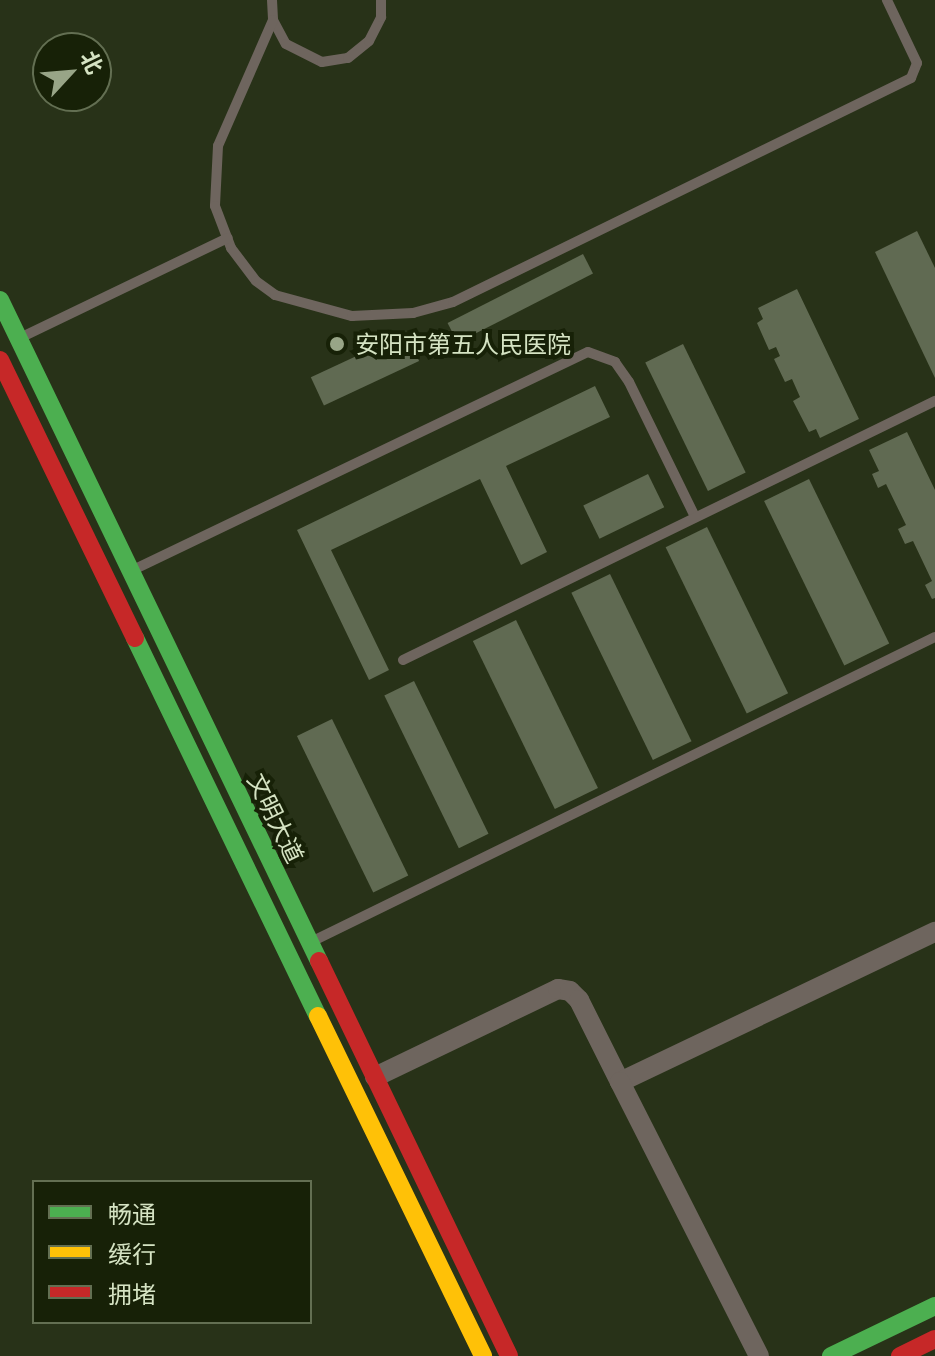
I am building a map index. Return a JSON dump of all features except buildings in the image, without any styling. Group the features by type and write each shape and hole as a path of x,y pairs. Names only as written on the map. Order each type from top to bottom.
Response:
{"main road":[{"name":"文明大道","path":"0,300 509,1356"},
{"name":"文明大道","path":"0,360 483,1356"},
{"path":"831,1356 935,1306"},
{"path":"900,1356 935,1339"}],"street":[{"path":"620,1082 935,932"},
{"path":"375,1077 558,989 579,1000 759,1356"}],"lane":[{"path":"272,0 273,20 218,146 213,185 228,238 244,267 275,295 337,315 413,313 453,302 911,78 917,63 887,0"},
{"path":"273,20 296,53 335,61 369,41 381,17 381,0"},
{"path":"19,339 228,238"},
{"path":"131,571 588,352 615,362 629,382 695,517"},
{"path":"403,660 935,401"},
{"path":"310,942 935,637"}],"traffic: fast":[{"path":"0,300 319,961"},
{"path":"135,638 318,1016"},
{"path":"831,1356 935,1306"}],"traffic: slow":[{"path":"318,1016 483,1356"}],"traffic: jam":[{"path":"0,360 135,638"},
{"path":"319,961 509,1356"},
{"path":"900,1356 935,1339"}],"place":[{"name":"安阳市第五人民医院","path":"337,344"}]}
